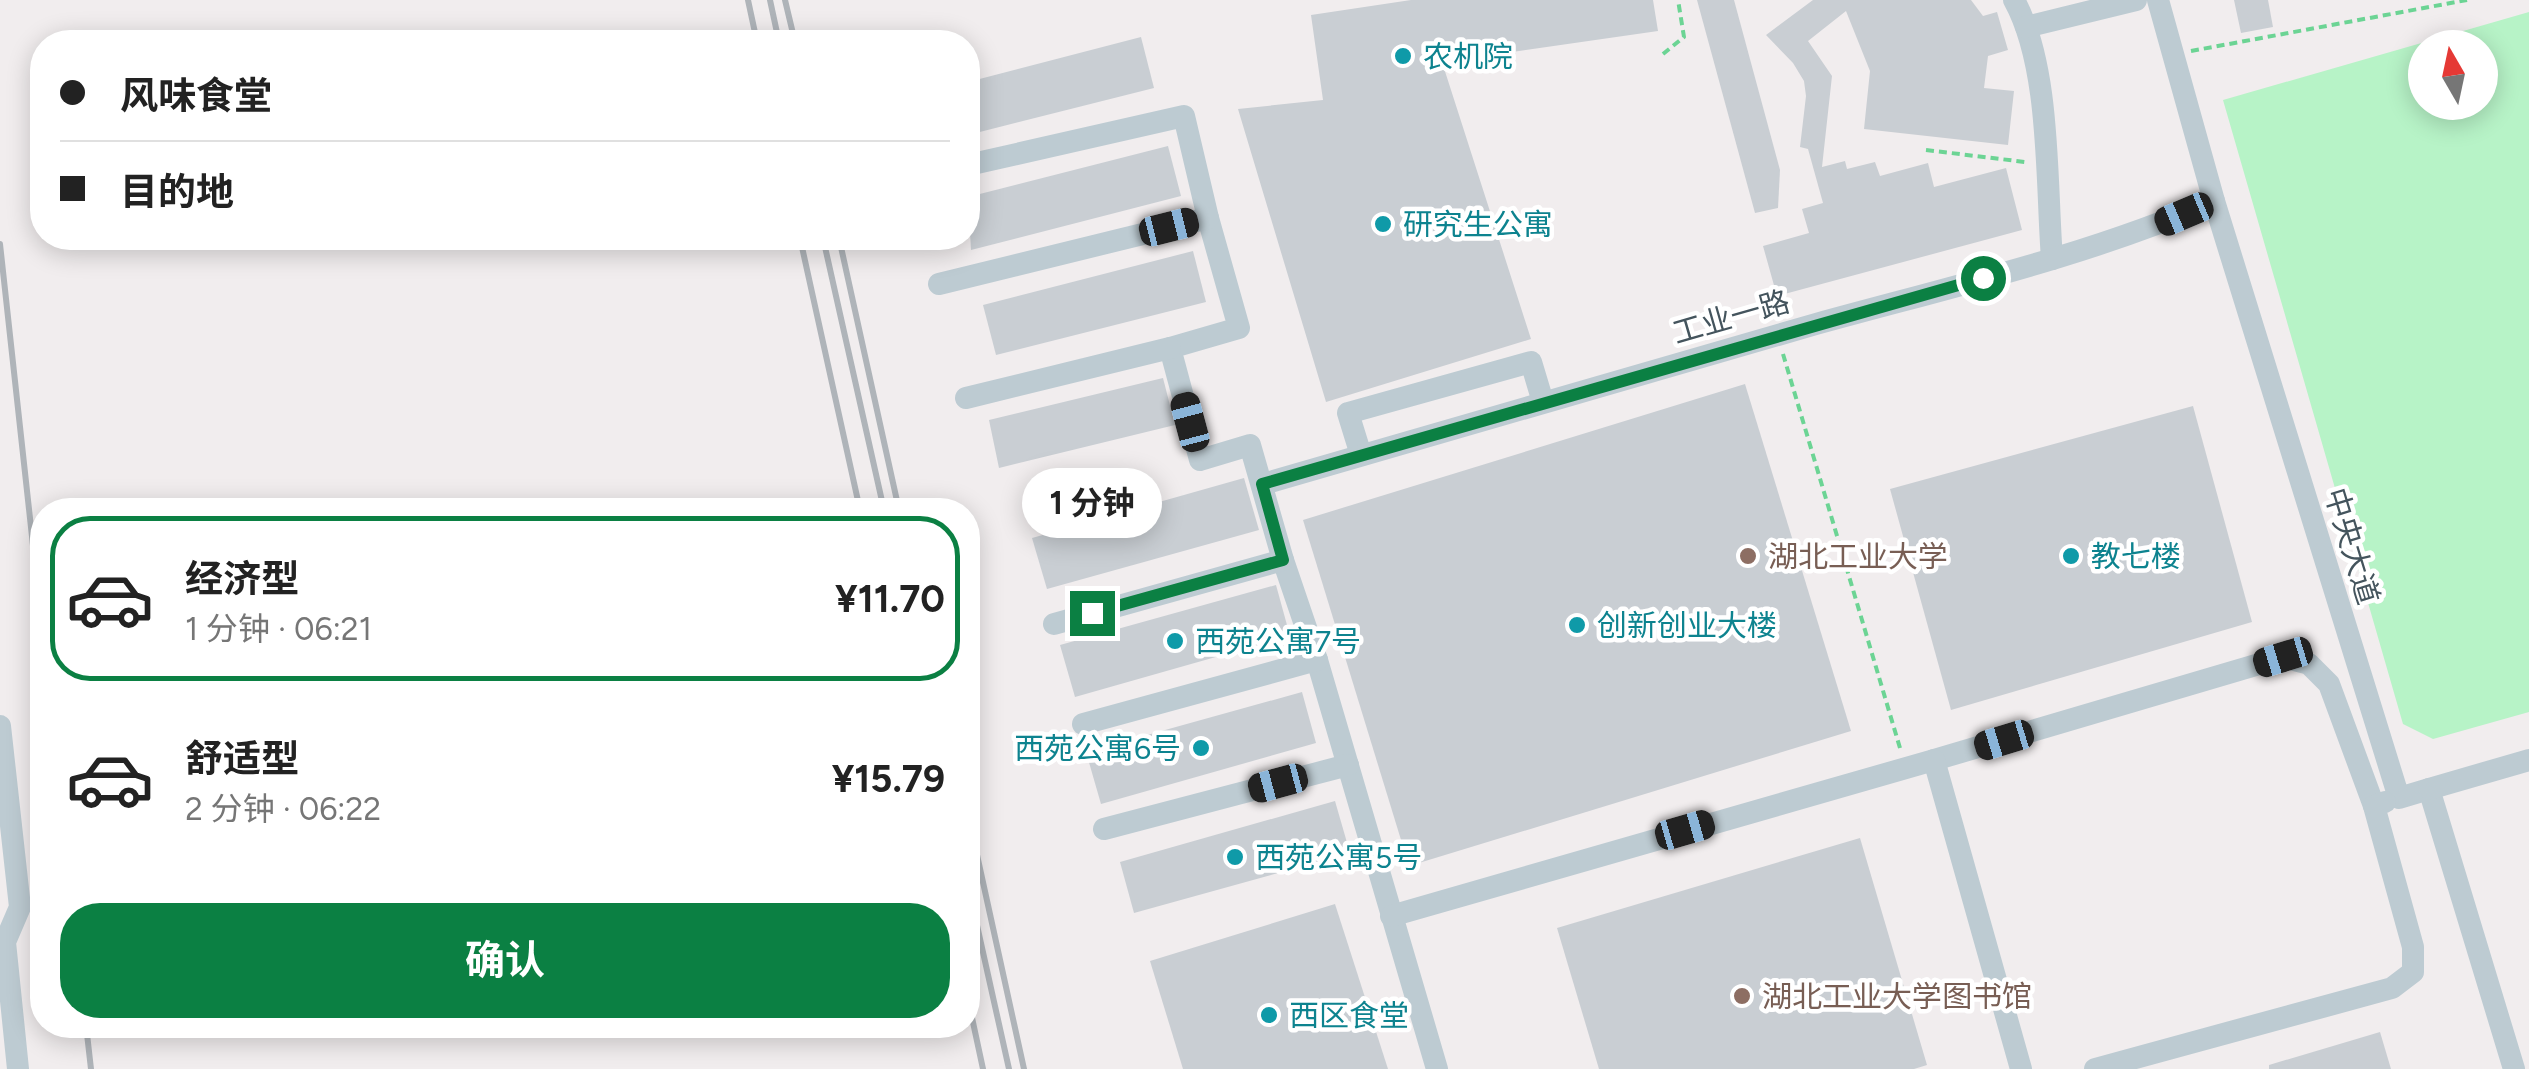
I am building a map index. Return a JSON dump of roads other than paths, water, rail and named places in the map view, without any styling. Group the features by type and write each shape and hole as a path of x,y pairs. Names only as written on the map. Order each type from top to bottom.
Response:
{"street":[{"path":"2014,0 2038,72 2052,258"},
{"path":"2026,27 2136,0"},
{"name":"中央大道","path":"2158,0 2214,201 2399,798"},
{"path":"966,398 1239,328 1184,116 980,162"},
{"name":"工业一路","path":"1262,484 2052,258 2154,227 2214,201"},
{"path":"939,284 1208,218"},
{"path":"1170,348 1200,460 1250,446 1283,560 1318,660 1437,1069"},
{"path":"1360,456 1348,413 1531,362 1543,402"},
{"path":"1054,624 1283,560"},
{"path":"1391,916 2283,657 2309,664 2328,684 2374,806 2413,947 2413,972 2392,988 2095,1069"},
{"path":"1083,724 1318,660"},
{"path":"0,726 20,907 5,942 18,1069"},
{"path":"1934,760 2021,1069"},
{"path":"2374,806 2529,760"},
{"path":"1104,829 1348,765"},
{"path":"2429,789 2514,1069"}],"railway":[{"path":"748,0 754,30"},
{"path":"770,0 776,30"},
{"path":"785,0 792,30"},
{"path":"0,244 30,518"},
{"path":"803,250 857,498"},
{"path":"826,250 881,498"},
{"path":"842,250 896,498"},
{"path":"980,869 1024,1069"},
{"path":"980,939 1009,1069"},
{"path":"87,1038 91,1069"},
{"path":"976,1038 983,1069"}],"place":[{"name":"农机院","path":"1403,56"},
{"name":"研究生公寓","path":"1383,224"},
{"name":"湖北工业大学","path":"1748,556"},
{"name":"教七楼","path":"2071,556"},
{"name":"创新创业大楼","path":"1577,625"},
{"name":"西苑公寓7号","path":"1175,641"},
{"name":"西苑公寓6号","path":"1201,748"},
{"name":"西苑公寓5号","path":"1235,857"},
{"name":"湖北工业大学图书馆","path":"1742,996"},
{"name":"西区食堂","path":"1269,1015"}]}
